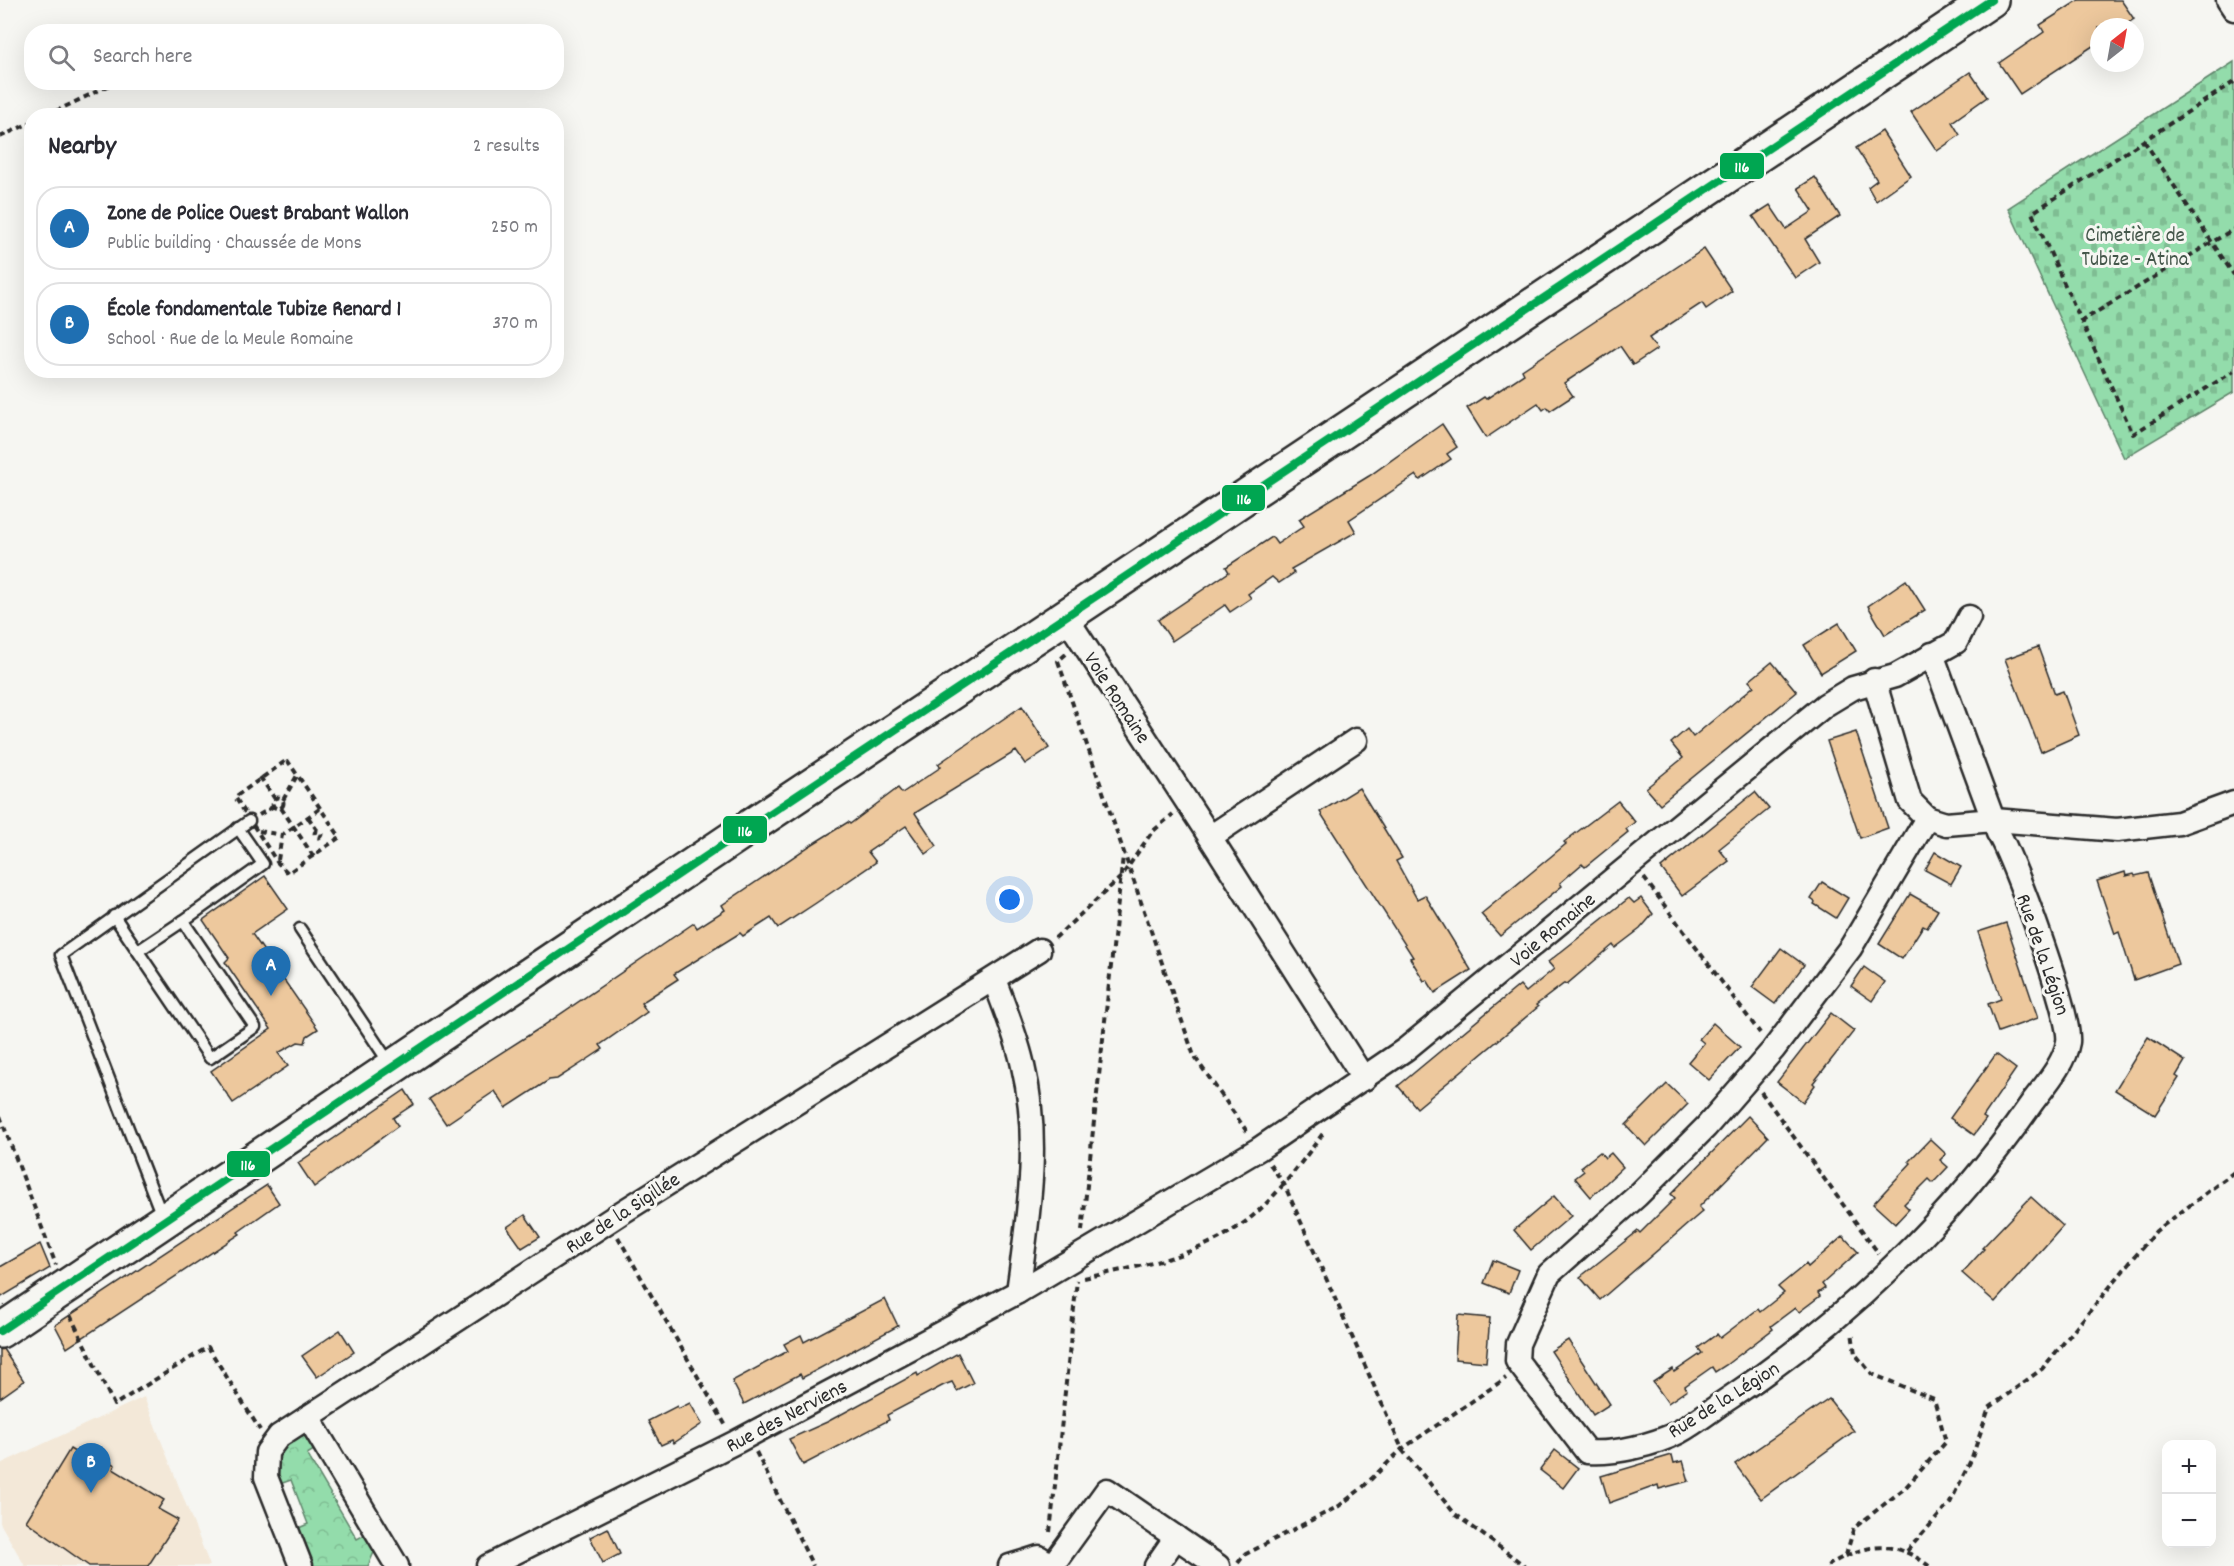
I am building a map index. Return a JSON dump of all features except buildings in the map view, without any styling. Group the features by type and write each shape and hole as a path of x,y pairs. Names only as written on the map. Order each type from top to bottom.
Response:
{"main road":[{"path":"0,1331 392,1067 1073,629 1991,0"}],"street":[{"path":"2228,0 2234,9"},
{"name":"Voie Romaine","path":"1073,629 1210,837 1364,1079 1406,1049 1825,705 1874,680 1895,676 1956,642 1969,617"},
{"name":"Rue de la Légion","path":"1522,1367 1587,1452 1612,1454 1678,1432 1777,1366 1853,1303 1950,1205 2020,1121 2057,1068 2068,1044 2068,1028 2062,1006 2007,848 1994,820 1932,654"},
{"path":"1874,680 1910,801 1927,818 1946,824 1994,820 2086,830 2138,829 2179,823 2234,803"},
{"path":"1210,837 1356,740"},
{"path":"1522,1367 1517,1361 1518,1344 1549,1274 1637,1196 1707,1127 1773,1050 1851,946 1927,818"},
{"name":"Rue de la Sigillée","path":"268,1453 308,1417 609,1221 1039,950"},
{"path":"994,979 1023,1066 1031,1121 1032,1188 1018,1292"},
{"name":"Rue des Nerviens","path":"488,1566 741,1439 1018,1292 1078,1268 1364,1079"},
{"path":"308,1417 397,1566"},
{"path":"268,1453 266,1477 301,1566"},
{"path":"1010,1566 1039,1557 1050,1565 1107,1490 1218,1566"},
{"path":"1156,1566 1176,1537"}],"lane":[{"path":"165,1222 61,955 238,828 252,826"},
{"path":"138,951 263,864 238,828"},
{"path":"114,916 210,1058 255,1027 183,921"},
{"path":"300,929 392,1067"}],"path":[{"path":"2234,82 2032,213 2133,434 2234,371"},
{"path":"62,108 100,90"},
{"path":"0,137 24,126"},
{"path":"2144,141 2211,244 2234,275"},
{"path":"2080,322 2234,229"},
{"path":"1073,629 1058,661 1194,1056 1284,1184 1402,1449 1455,1514 1525,1566"},
{"path":"285,760 290,762 340,837 288,873 277,862 235,797 260,777 285,760"},
{"path":"281,808 298,774"},
{"path":"260,777 274,799 273,805 281,808 314,857"},
{"path":"274,799 283,800"},
{"path":"1039,950 1082,916 1121,877 1152,832 1187,802"},
{"path":"277,862 282,835 321,808"},
{"path":"308,817 317,830"},
{"path":"252,826 282,835"},
{"path":"1050,1565 1078,1268 1124,853"},
{"path":"1633,862 1773,1050"},
{"path":"1750,1077 1889,1268"},
{"path":"0,1116 62,1290 114,1405 208,1347 264,1437 268,1453"},
{"path":"1078,1268 1166,1261 1236,1229 1284,1184 1328,1127"},
{"path":"1907,1551 1950,1503 1971,1460 1989,1408 2042,1369 2156,1231 2234,1172"},
{"path":"609,1221 741,1439 813,1566"},
{"path":"1846,1555 1854,1528 1905,1488 1946,1442 1934,1399 1872,1374 1855,1354 1851,1325 1853,1303"},
{"path":"1237,1566 1244,1555 1339,1506 1362,1488 1402,1449 1522,1367"},
{"path":"1827,1566 1846,1555 1879,1545 1907,1551 1929,1566"}],"shaded area":[{"path":"144,1397 210,1566 25,1566 0,1523 0,1464"}],"green space":[{"name":"Cimetière de Tubize - Atina","path":"2234,62 2234,392 2124,458 2008,208"},
{"path":"293,1437 310,1438 319,1447 307,1454 357,1539 370,1532 375,1550 368,1566 313,1566 306,1560 294,1530 308,1524 291,1480 277,1485 275,1454"}],"transit line":[{"name":"116","path":"0,1331 727,842 1991,0"}],"place":[{"name":"Zone de Police Ouest Brabant Wallon","path":"271,996"},
{"name":"École fondamentale Tubize Renard 1","path":"91,1493"}]}
